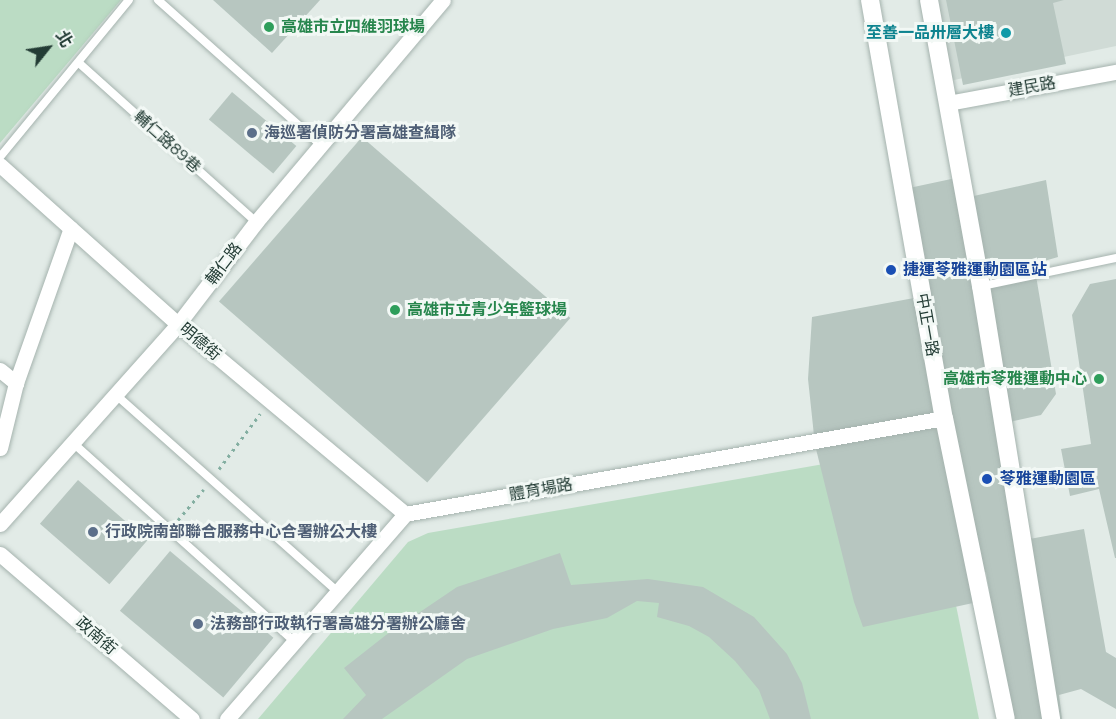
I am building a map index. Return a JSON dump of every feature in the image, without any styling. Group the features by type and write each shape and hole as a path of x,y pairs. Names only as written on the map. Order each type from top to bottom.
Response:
{"street":[{"name":"輔仁路","path":"0,524 178,324 256,222 443,0"},
{"name":"中正一路","path":"870,0 944,418 1006,719"},
{"path":"928,0 981,286 1051,719"},
{"name":"建民路","path":"948,103 1116,72"},
{"name":"明德街","path":"0,165 178,324 405,514"},
{"path":"0,448 16,384 71,228"},
{"path":"0,370 16,384"},
{"name":"體育場路","path":"405,514 944,418"},
{"path":"226,719 405,514"},
{"name":"政南街","path":"0,554 192,719"}],"lane":[{"path":"0,157 129,0"},
{"path":"158,0 321,146"},
{"name":"輔仁路89巷","path":"79,63 256,222"},
{"path":"981,286 1116,258"},
{"path":"115,394 337,591"},
{"path":"72,442 294,642"}],"path":[{"path":"170,530 212,479 270,401"}],"shaded area":[{"path":"919,0 1116,0 1116,46 935,84"}],"green space":[{"path":"0,0 121,0 0,143"},
{"path":"916,448 926,457 979,719 258,719 408,542 428,533"}],"building":[{"name":"高雄市立四維羽球場","path":"213,0 320,0 272,53"},
{"name":"至善一品卅層大樓","path":"946,0 1064,0 1053,3 1066,64 963,85"},
{"name":"海巡署偵防分署高雄查緝隊","path":"232,92 296,146 273,174 209,120"},
{"name":"高雄市立青少年籃球場","path":"362,137 570,318 427,483 219,302"},
{"path":"956,178 960,199 1046,180 1058,257 1034,264 1056,394 1041,415 1005,423 1024,540 1084,529 1106,652 1116,658 1116,709 1081,689 1059,695 1062,719 1011,719 986,572 969,578 973,603 863,627 854,602 815,445 808,379 812,317 914,298 944,371 924,252 920,251 909,188"},
{"name":"高雄市苓雅運動中心","path":"1116,279 1115,558 1099,489 1070,496 1061,449 1091,444 1072,315 1090,284"},
{"name":"行政院南部聯合服務中心合署辦公大樓","path":"78,480 147,540 109,584 40,524"},
{"name":"法務部行政執行署高雄分署辦公廳舍","path":"170,551 273,638 223,698 120,611"},
{"path":"560,553 571,585 648,579 703,587 754,617 787,654 802,683 811,719 770,719 759,690 735,661 709,637 689,626 657,617 659,603 637,601 607,618 553,629 467,659 382,719 343,719 366,695 344,668 386,635 457,587"}],"place":[{"name":"高雄市立四維羽球場","path":"269,27"},
{"name":"至善一品卅層大樓","path":"1006,33"},
{"name":"海巡署偵防分署高雄查緝隊","path":"252,133"},
{"name":"捷運苓雅運動園區站","path":"891,270"},
{"name":"高雄市立青少年籃球場","path":"395,310"},
{"name":"高雄市苓雅運動中心","path":"1099,379"},
{"name":"苓雅運動園區","path":"987,479"},
{"name":"行政院南部聯合服務中心合署辦公大樓","path":"93,532"},
{"name":"法務部行政執行署高雄分署辦公廳舍","path":"198,624"}]}
